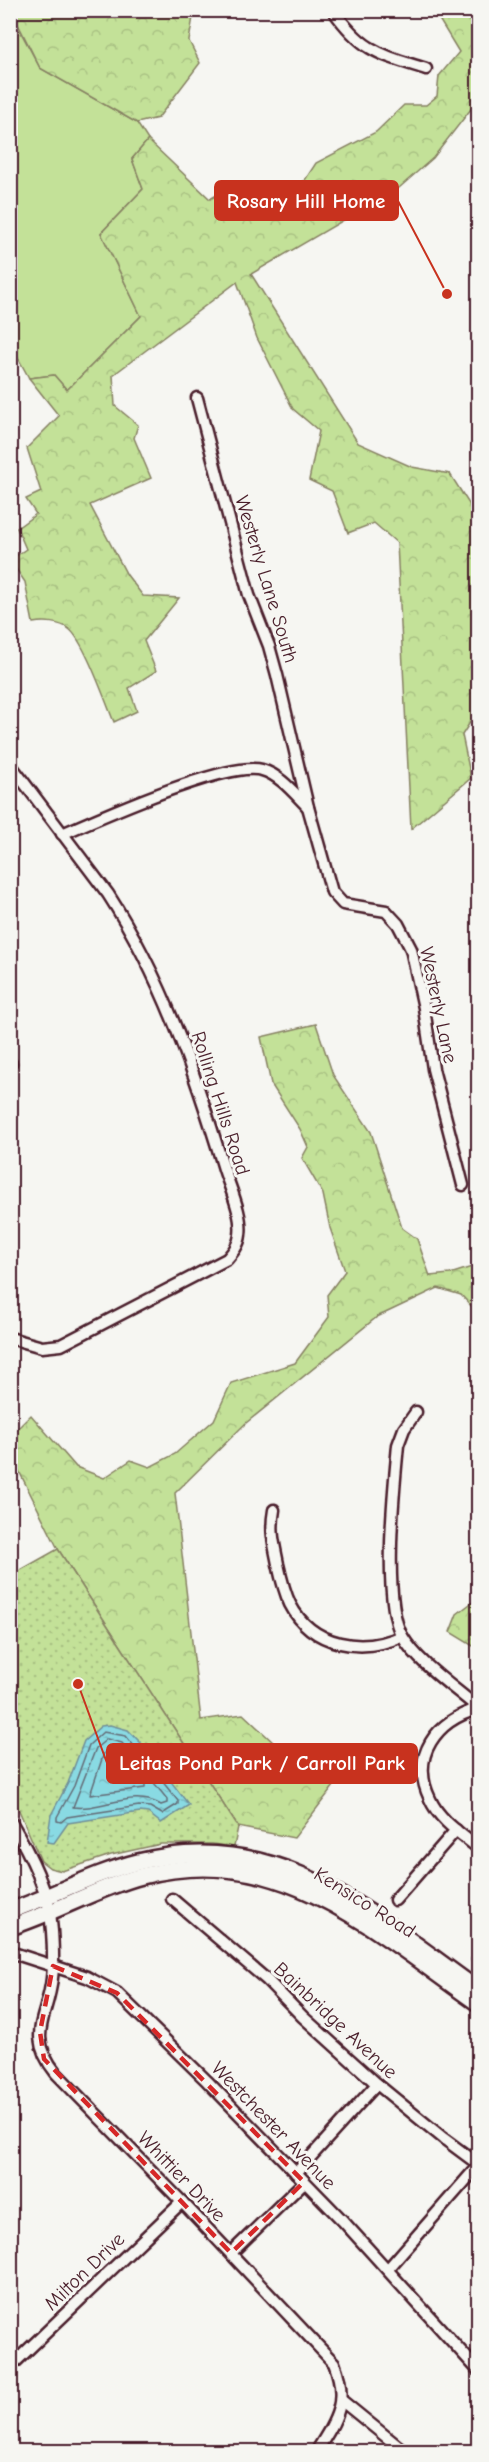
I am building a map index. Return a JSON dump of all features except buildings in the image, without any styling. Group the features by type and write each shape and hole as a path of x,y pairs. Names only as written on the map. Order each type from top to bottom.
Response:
{"street":[{"path":"333,10 346,29 369,49 426,69"},
{"name":"Westerly Lane South","path":"197,398 249,595 269,646 292,737"},
{"name":"Westerly Lane","path":"292,737 308,807 335,897 343,904 386,911 398,924 411,949 424,1008 433,1069 463,1185"},
{"name":"Rolling Hills Road","path":"10,764 121,914 165,999 180,1033 211,1127 239,1218 241,1235 227,1259 61,1346 42,1347 10,1338"},
{"name":"Westerly Lane","path":"62,834 191,782 249,769 266,771 283,783 308,807"},
{"path":"416,1412 404,1429 398,1445 395,1470 391,1591 395,1617 402,1636 418,1655 478,1709"},
{"path":"274,1510 270,1528 283,1588 291,1606 304,1623 317,1634 348,1646 378,1645 402,1636"},
{"path":"478,1709 466,1712 437,1732 428,1743 424,1758 424,1781 429,1799 440,1815 478,1848"},
{"path":"10,1820 30,1857 48,1905"},
{"path":"395,1900 456,1830"},
{"name":"Kensico Road","path":"10,1927 106,1871 157,1858 208,1854 259,1860 298,1872 335,1891 478,1990"},
{"name":"Kensico Road","path":"10,1911 48,1905 154,1873 205,1868 257,1873 296,1885 334,1904 478,2003"},
{"name":"Bainbridge Avenue","path":"171,1899 251,1965 377,2084 478,2165"},
{"name":"Whittier Drive","path":"48,1905 53,1966 40,2032 44,2059 334,2363 342,2382 341,2400"},
{"name":"Westchester Avenue","path":"10,1953 87,1977 117,1993 296,2172 388,2269 478,2370"},
{"path":"296,2172 377,2084"},
{"path":"388,2269 478,2165"},
{"path":"231,2253 304,2182"},
{"name":"Milton Drive","path":"10,2367 182,2202"},
{"path":"316,2451 338,2412 341,2400 405,2451"}],"highlighted area":[{"path":"53,1966 117,1993 304,2182 231,2253 44,2059 40,2032"}],"green space":[{"path":"11,10 194,11 189,41 200,63 158,118 137,123 40,68"},
{"path":"434,11 478,11 478,100 433,158 399,188 251,274 358,443 412,467 450,474 478,518 478,710 462,735 471,778 411,829 397,543 374,523 348,533 332,491 309,480 319,431 293,409 257,338 237,282 113,375 115,406 138,425 134,438 151,478 90,505 127,575 143,596 179,598 144,641 156,671 129,688 137,711 114,722 88,658 75,635 57,623 33,623 25,582 10,560 26,549 17,528 36,514 26,499 41,492 27,448 59,416 29,378 54,375 67,390 141,316 101,233 143,189 132,159 148,140 210,199 234,185 264,216 305,180 316,163 376,132 404,105 426,105 437,96 439,76 459,52"},
{"path":"10,12 40,68 137,123 148,140 132,159 143,189 101,233 141,316 67,390 54,375 29,378 11,345"},
{"path":"316,1024 333,1075 371,1132 402,1228 417,1239 430,1276 450,1274 478,1265 478,1313 461,1295 438,1288 377,1317 246,1423 175,1493 201,1720 243,1714 289,1757 337,1782 294,1838 238,1827 58,1549 11,1455 11,1435 31,1415 76,1467 104,1478 131,1460 150,1467 175,1454 214,1420 231,1383 295,1363 329,1317 327,1295 345,1271 330,1228 323,1194 302,1158 308,1147 300,1129 271,1084 261,1037"},
{"path":"58,1549 238,1827 234,1847 212,1844 161,1844 111,1855 62,1871 50,1868 41,1861 11,1792 10,1576"},
{"path":"478,1598 478,1649 450,1632 457,1614"}],"water":[{"path":"110,1725 128,1730 143,1745 189,1805 161,1823 148,1813 140,1812 68,1823 54,1843 47,1842 51,1815 68,1783 84,1741 101,1726"}],"place":[{"name":"Rosary Hill Home","path":"447,294"},
{"name":"Leitas Pond Park / Carroll Park","path":"78,1684"}]}
